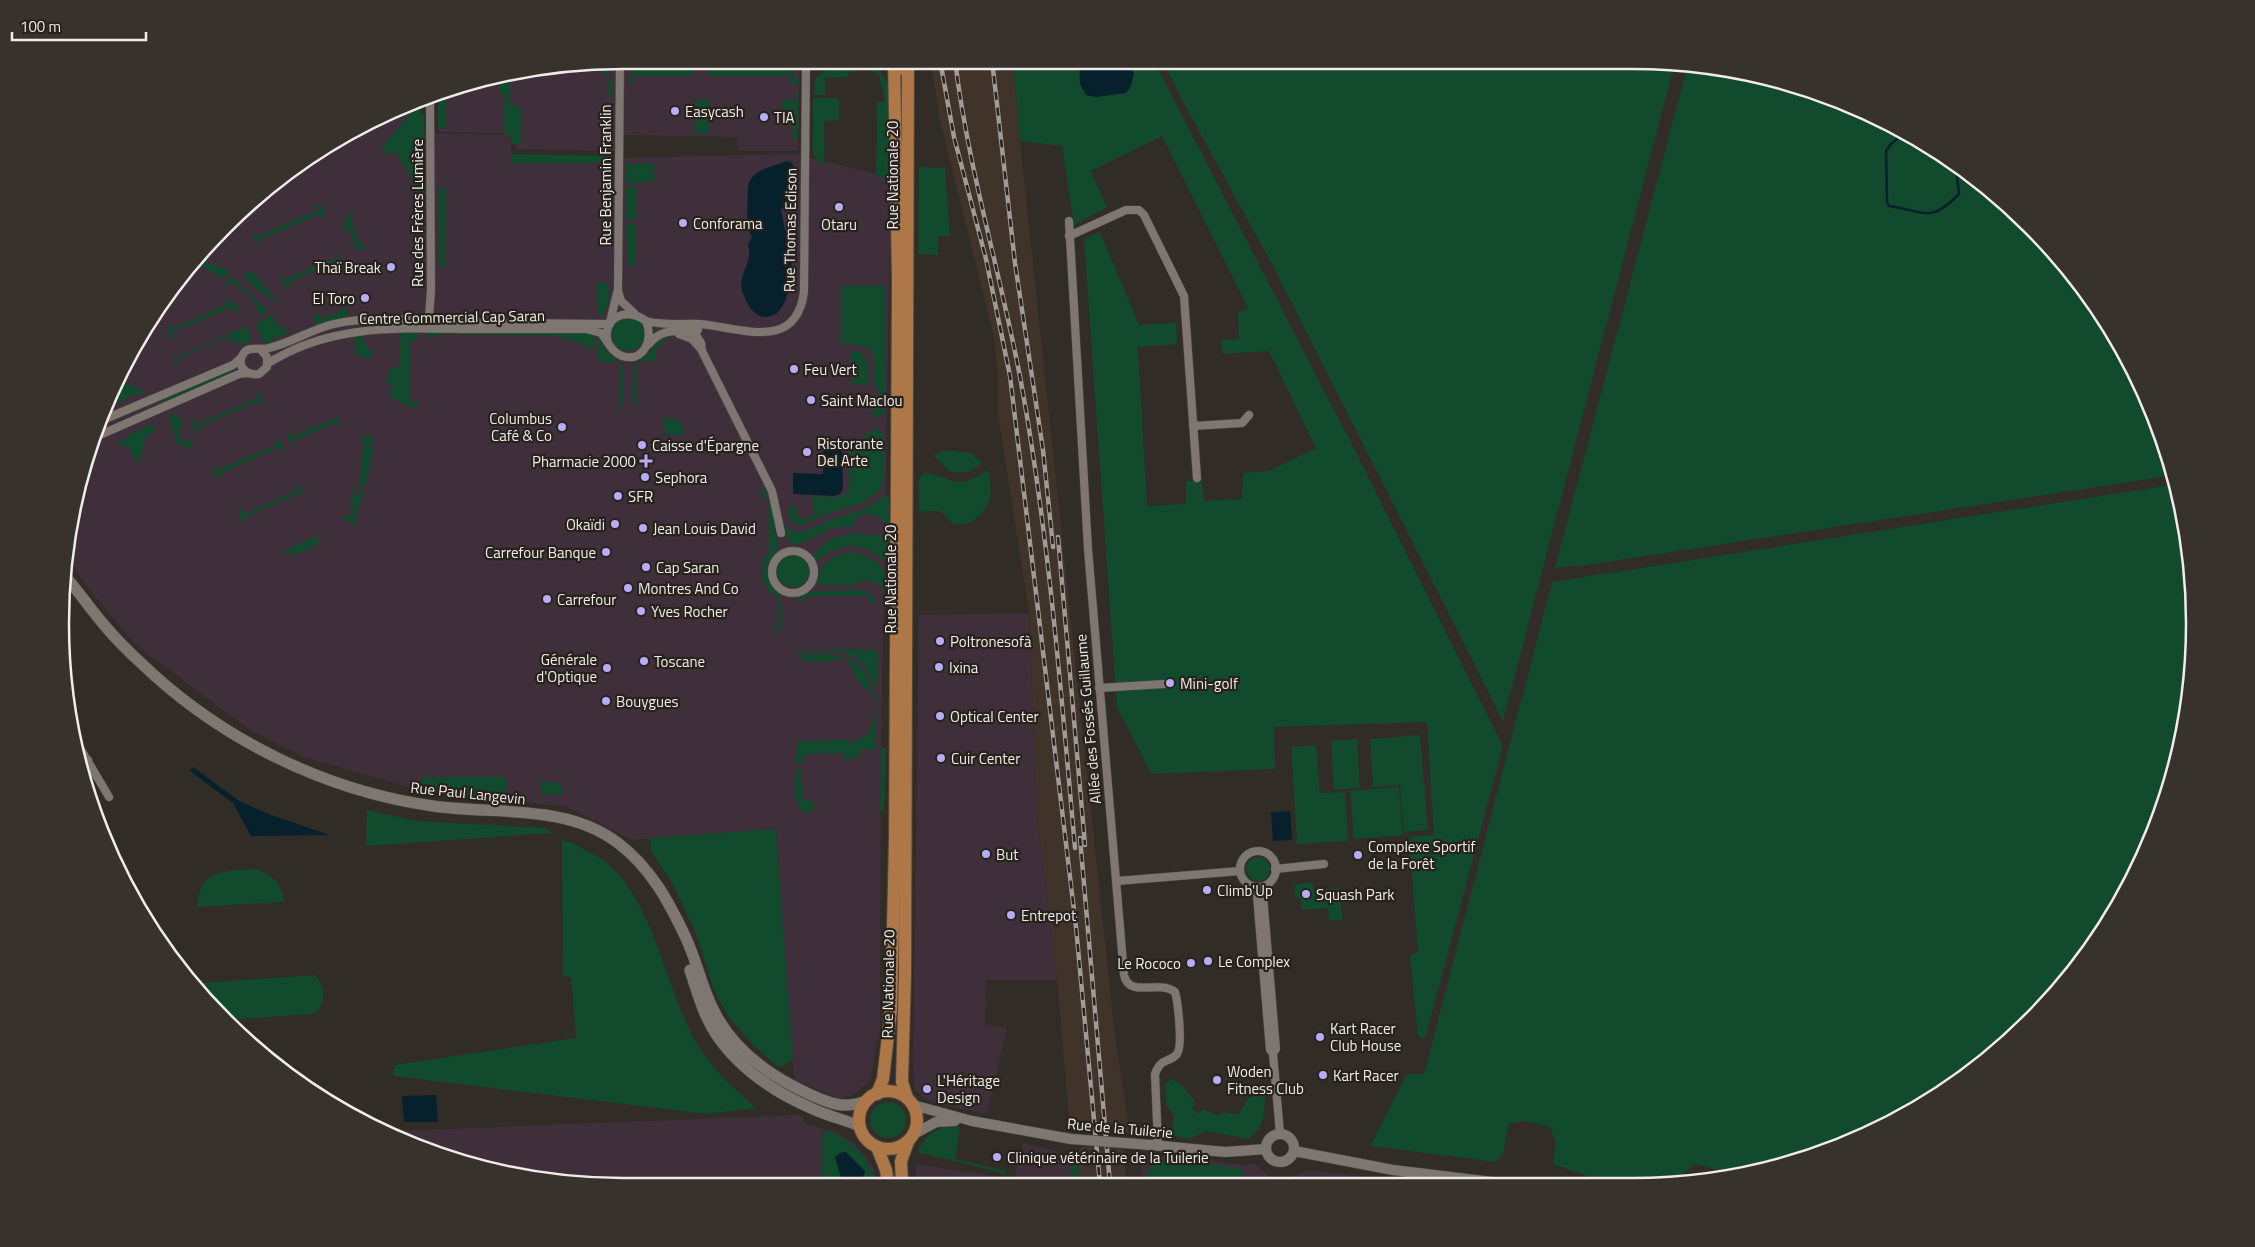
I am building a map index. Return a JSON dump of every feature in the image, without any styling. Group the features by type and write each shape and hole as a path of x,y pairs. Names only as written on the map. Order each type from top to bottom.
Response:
{"main road":[{"name":"Rue Nationale 20","path":"872,1097 883,1079 891,1010 895,841 898,280 894,69"},
{"path":"900,69 904,214 908,236"},
{"name":"Rue Nationale 20","path":"908,69 905,967 902,1082 910,1102"},
{"name":"Rue Paul Langevin","path":"71,580 73,584"},
{"name":"Rue Paul Langevin","path":"70,581 105,627 142,664 212,721 243,740 312,774 400,801 435,807 546,815 566,819 590,827 616,841 638,860 666,897 677,923 706,1018 719,1040 758,1078 784,1094 815,1110 860,1126"},
{"name":"Rue Paul Langevin","path":"677,923 686,938 714,1011 726,1032 753,1060 771,1074 816,1097 846,1106 872,1097"},
{"path":"887,1178 877,1147 866,1138 860,1126 860,1117 872,1097 892,1092 910,1102 917,1115 917,1125 901,1161 902,1178"},
{"path":"815,1110 816,1097"},
{"path":"877,1147 893,1149 911,1138"}],"street":[{"name":"Rue Benjamin Franklin","path":"610,324 618,289 620,69"},
{"name":"Rue Thomas Edison","path":"643,319 692,327 766,332 781,330 794,320 802,304 805,246 806,69"},
{"name":"Rue des Frères Lumière","path":"424,325 429,317 431,291 430,104"},
{"path":"1069,236 1126,210 1139,210 1144,215 1184,296 1197,478"},
{"name":"Allée des Fossés Guillaume","path":"1069,221 1088,549 1125,980 1135,988 1168,987 1176,995 1180,1049 1174,1056 1159,1064 1155,1074 1154,1145"},
{"path":"618,289 621,301 643,319 650,334 646,348"},
{"path":"643,319 634,314 620,315 610,324 607,333 608,343 616,353 628,357 641,353 657,335 666,332 687,336 702,351 772,492 781,533"},
{"name":"Centre Commercial Cap Saran","path":"108,418 233,365 249,349 261,350 339,323 418,319 424,325"},
{"path":"424,325 610,324"},
{"name":"Centre Commercial Cap Saran","path":"102,434 239,374 259,374 268,364 283,354 341,333 424,325 586,330 601,333 608,343"},
{"name":"Rue Thomas Edison","path":"666,332 692,327"},
{"path":"692,327 701,342 702,351"},
{"path":"261,350 267,358 268,364"},
{"path":"241,358 243,368 248,373"},
{"path":"1193,426 1242,423 1249,415"},
{"path":"788,551 803,553 808,556 814,566 813,579 805,590 793,593 780,589 773,579 772,566 775,561 788,551"},
{"path":"1099,688 1164,684"},
{"path":"85,755 109,797"},
{"path":"1240,871 1244,858 1248,854 1259,851 1264,852 1272,859 1275,869 1271,880 1260,888 1257,896 1270,1050 1273,1052 1280,1134"},
{"path":"1275,869 1324,864"},
{"path":"1117,881 1240,871"},
{"path":"1240,871 1248,883 1260,888"},
{"name":"Rue de la Tuilerie","path":"910,1102 972,1122"},
{"name":"Rue de la Tuilerie","path":"911,1138 936,1122 948,1120 972,1122 1071,1139 1225,1152 1266,1149"},
{"path":"1280,1134 1291,1139 1294,1151 1290,1158 1280,1162 1269,1156 1266,1149 1268,1140 1280,1134"},
{"path":"1294,1151 1393,1170 1459,1178"}],"shaded area":[{"path":"800,69 798,151 738,151 737,137 616,135 617,151 516,149 516,133 439,132 439,100 515,79 587,70"},
{"path":"932,69 1014,69 1115,1036 1130,1133 1070,1129 1057,980 1037,814 1029,613 998,414 998,373 994,337 939,117"},
{"path":"421,107 421,133 511,135 512,163 591,162 617,158 795,154 891,178 881,747 880,1028 870,1081 853,1095 841,1099 794,1080 776,829 633,840 565,806 463,797 422,791 304,757 250,730 136,645 87,587 72,565 79,515 88,480 98,445 111,411 143,346 162,315 206,258 258,206 315,162 378,126"},
{"path":"1029,613 1037,814 1057,980 986,980 985,1024 1007,1028 987,1114 935,1103 924,1098 914,1088 919,615"},
{"path":"800,1115 806,1124 835,1132 854,1143 873,1166 876,1178 624,1178 551,1174 515,1168 480,1159 445,1149 400,1131"},
{"path":"1023,1143 1071,1155 1071,1178 1014,1178"},
{"path":"1083,1146 1123,1149 1126,1178 1079,1178 1077,1152"},
{"path":"1140,1153 1244,1165 1255,1164 1271,1178 1142,1178"},
{"path":"916,1164 1007,1178 916,1178"},
{"path":"1309,1170 1369,1178 1289,1178"}],"green space":[{"path":"637,69 693,69 693,76 634,76 633,83 627,83 633,71"},
{"path":"709,69 786,69 795,75 799,83 791,84 791,76 708,76"},
{"path":"855,69 856,72 848,72 848,77 825,78 825,95 814,95 815,79 825,70"},
{"path":"868,69 875,69 880,72 886,80 888,88 891,142 890,177 876,177 877,102 885,102 879,75"},
{"path":"1014,69 1158,69 1349,439 1503,746 1425,1039 1418,1036 1410,955 1418,952 1409,837 1434,835 1427,722 1274,727 1275,769 1152,774 1117,708 1084,239 1100,232 1139,325 1176,323 1177,344 1138,347 1147,506 1186,504 1186,481 1202,481 1204,501 1242,499 1243,473 1269,471 1316,448 1269,351 1223,354 1221,340 1239,339 1238,313 1248,308 1162,136 1091,171 1107,207 1074,225 1062,146 1020,141"},
{"path":"1167,69 1673,70 1503,721 1273,266"},
{"path":"600,70 607,71 612,84 612,97 609,97 607,77"},
{"path":"1686,72 1740,79 1810,98 1844,111 1909,143 1940,162 1997,206 2049,258 2093,315 2129,378 2144,411 2166,476 1587,565 1555,568"},
{"path":"510,80 510,105 521,106 521,144 512,144 511,135 504,135 504,95 500,94 499,83"},
{"path":"796,93 798,93 798,141 793,139 793,123 788,123 785,116 782,116 782,100 796,100"},
{"path":"446,98 446,128 438,128 438,101"},
{"path":"813,98 839,98 839,120 824,121 824,164 818,162 817,158 813,155"},
{"path":"695,99 709,100 709,133 695,134"},
{"path":"419,108 424,116 425,209 408,172 396,152 387,155 382,147 412,110"},
{"path":"511,154 612,156 612,163 512,163"},
{"path":"626,164 654,164 654,181 626,184"},
{"path":"919,167 945,168 950,236 938,236 938,255 918,254"},
{"path":"439,187 446,188 445,268 439,267"},
{"path":"626,187 636,187 636,219 626,220"},
{"path":"316,204 322,206 325,215 323,219 320,214 259,240 261,246 258,245 253,236 254,232 257,237 318,210"},
{"path":"350,210 354,220 351,222 360,245 365,244 366,249 356,250 349,229 342,231"},
{"path":"626,224 636,224 636,266 628,265"},
{"path":"335,251 338,253 341,263 340,267 337,261 289,282 291,288 289,289 280,280 280,275 283,280 338,257"},
{"path":"205,259 211,266 214,263 218,268 225,268 230,273 223,278 217,275 212,280 216,274 200,266"},
{"path":"253,272 281,305 255,288 242,275"},
{"path":"232,277 268,311 260,315 248,296 240,289 230,282 225,287 227,280"},
{"path":"604,282 609,286 608,303 605,311 598,317 597,284"},
{"path":"841,286 885,286 885,412 879,418 872,415 874,410 879,407 879,391 873,375 874,359 872,353 867,348 857,345 841,344"},
{"path":"227,299 238,306 237,312 232,307 171,333 173,340 169,338 168,328 170,324 173,329 227,304 225,300"},
{"path":"345,301 348,319 317,327 313,316 318,313 321,319 344,309 341,304"},
{"path":"271,315 277,324 291,332 273,339 269,345 261,339 256,323"},
{"path":"628,317 640,322 645,334 640,346 628,351 616,346 611,334 616,322"},
{"path":"248,326 252,341 239,345 235,341 231,342 228,337 176,359 178,365 174,364 174,358"},
{"path":"400,331 417,332 417,341 410,342 410,402 418,402 417,409 392,398 390,392 393,386 387,382 390,368 394,369 400,365"},
{"path":"363,332 364,335 362,337 369,351 373,349 372,358 366,359 355,354 355,337"},
{"path":"428,332 576,332 595,335 594,350 587,349 587,345 556,336 443,334 426,338"},
{"path":"598,337 606,351 619,362 598,361"},
{"path":"670,337 670,339 663,339 663,346 656,347 656,361 637,362 635,407 632,403 634,364 648,354 659,339"},
{"path":"851,351 860,352 868,362 868,385 852,384"},
{"path":"620,363 623,365 623,405 615,408 619,406"},
{"path":"235,368 236,372 162,403 161,399"},
{"path":"124,382 146,391 134,396 132,394 117,404 115,401"},
{"path":"255,392 259,393 263,402 262,406 259,401 198,427 201,433 196,433 192,423 194,419 197,424 258,398"},
{"path":"335,412 342,424 341,427 338,422 293,441 295,447 292,446 287,435 289,432 291,437 336,418"},
{"path":"173,414 179,416 184,427 178,430 183,442 190,440 194,451 177,443 168,416"},
{"path":"662,418 679,420 683,426 684,435 662,434 665,422 662,421"},
{"path":"153,424 155,429 145,440 139,466 127,445 121,448 119,442 125,440 130,434"},
{"path":"873,429 879,429 884,437 884,477 880,490 863,503 818,517 802,525 797,525 789,519 789,508 795,503 798,516 807,519 814,514 812,496 839,497 849,491 850,443 861,439"},
{"path":"370,434 373,446 365,487 351,492 352,488 359,489 364,440 357,439"},
{"path":"276,438 280,440 284,449 282,452 279,447 219,474 221,479 216,477 212,468 214,465 217,470 278,444"},
{"path":"946,450 971,453 982,463 969,472 951,472 933,455"},
{"path":"987,470 991,489 990,496 985,508 972,521 965,524 953,523 938,511 921,512 919,509 919,479 924,473 958,482 971,480"},
{"path":"296,484 300,486 303,498 300,493 245,517 247,522 243,522 238,513 241,508 244,514 298,490"},
{"path":"762,485 770,497 778,545 769,562 767,574 779,593 781,600 781,628 778,632 774,628 778,627 778,596 770,593 762,578 763,556 769,556 769,498 763,498"},
{"path":"2168,485 2182,551 2185,587 2186,624 2182,696 2176,732 2157,802 2129,869 2112,901 2093,932 2049,989 2024,1016 1969,1064 1909,1104 1844,1136 1810,1149 1722,1171 1696,1164 1683,1176 1593,1178 1553,1164 1556,1144 1550,1127 1524,1121 1508,1124 1503,1156 1495,1162 1370,1146 1407,1074 1424,1074 1552,582"},
{"path":"364,491 353,529 351,521 343,520 345,514 352,516 354,509 350,508 353,498 350,497"},
{"path":"886,493 889,499 890,526 873,515 865,515 854,519 855,526 832,528 798,545 792,543 787,538 785,525 793,532 807,531 829,520 860,511 878,501"},
{"path":"850,534 889,535 890,567 872,552 854,546 836,549 816,561 814,556 820,547 834,539"},
{"path":"317,536 320,541 308,550 298,553 283,551"},
{"path":"850,552 870,559 882,568 887,581 886,589 882,589 874,582 864,580 853,585 819,585 817,583 820,570 827,562 837,556"},
{"path":"793,555 799,556 804,560 808,565 808,577 804,582 799,586 793,587 787,586 782,582 778,577 777,571 778,565 782,560 787,556"},
{"path":"857,590 869,593 876,603 869,603 869,596 805,596 803,602 797,602 799,596 809,592"},
{"path":"798,649 875,650 878,654 877,691 863,666 848,654 828,651 800,651"},
{"path":"797,654 834,655 845,657 854,662 862,668 873,693 877,696 877,707 874,696 857,680 848,660 840,658 830,662 803,661 803,658 798,657 798,660"},
{"path":"876,710 875,750 861,749 860,756 845,761 844,753 804,754 803,763 795,763 798,741 851,740 852,744 868,734"},
{"path":"1420,735 1428,830 1404,832 1400,785 1373,787 1370,739"},
{"path":"1357,739 1360,788 1334,790 1331,741"},
{"path":"1316,745 1320,793 1345,792 1348,841 1297,844 1291,747"},
{"path":"881,747 886,749 884,812 880,811"},
{"path":"795,770 801,770 803,799 814,802 814,810 809,810 809,815 803,812 797,802"},
{"path":"422,777 506,777 506,801 422,791"},
{"path":"541,781 561,783 562,795 541,794"},
{"path":"1399,787 1403,835 1354,839 1350,791"},
{"path":"367,810 417,821 546,828 552,833 366,846"},
{"path":"776,829 793,1059 778,1067 754,1046 730,1019 715,993 696,934 674,886 651,851 650,838"},
{"path":"562,841 576,844 604,861 625,882 639,904 650,928 678,1004 701,1050 720,1074 756,1108 706,1114 393,1076 394,1065 576,1038 571,977 563,976"},
{"path":"1258,857 1267,860 1270,869 1267,878 1258,881 1249,878 1246,869 1249,860"},
{"path":"256,869 276,881 284,902 197,907 199,895 208,879 224,872"},
{"path":"1313,882 1314,890 1340,888 1342,920 1329,921 1328,908 1302,910 1301,899 1295,896 1295,884"},
{"path":"315,975 323,990 323,1001 318,1010 313,1014 235,1019 206,989 203,983"},
{"path":"1171,1079 1180,1083 1194,1100 1193,1110 1200,1113 1203,1109 1219,1116 1223,1112 1240,1113 1245,1103 1258,1090 1264,1092 1264,1112 1258,1130 1248,1139 1206,1131 1189,1139 1172,1135 1174,1115 1166,1105 1165,1085"},
{"path":"888,1102 895,1103 901,1107 905,1113 905,1127 901,1133 895,1137 888,1138 881,1137 875,1133 871,1127 870,1120 871,1113 875,1107 881,1103"},
{"path":"950,1126 960,1127 955,1159 1006,1171 1006,1174 917,1152 930,1134"},
{"path":"825,1131 851,1144 865,1159 874,1178 821,1178 823,1136"},
{"path":"1070,1150 1077,1152 1079,1178 1071,1178"},
{"path":"1167,1159 1238,1168 1244,1171 1243,1178 1143,1178 1153,1160"}],"water":[{"path":"1079,69 1132,69 1134,74 1130,88 1126,93 1096,97 1086,95 1080,84"},
{"path":"786,161 791,162 795,169 789,183 788,200 781,210 785,230 792,240 791,273 786,298 781,308 774,315 765,317 757,315 751,309 741,287 749,258 748,245 752,237 747,227 748,185 754,175"},
{"path":"823,448 838,449 842,452 843,488 841,493 834,496 793,494 793,473 823,474"},
{"path":"193,767 239,801 271,815 330,835 251,836 233,803 190,771"},
{"path":"1290,811 1292,840 1273,841 1271,812"},
{"path":"436,1095 438,1122 404,1122 402,1096"},
{"path":"846,1152 865,1171 863,1178 841,1178 835,1157 840,1153"}],"waterway":[{"path":"1899,138 1886,151 1887,202 1889,206 1927,213 1941,209 1959,194 1957,174"}],"railway":[{"path":"942,69 954,137 986,259 1010,376 1076,927 1099,1178"},
{"path":"956,69 976,182 1013,342 1031,440 1047,556 1075,848"},
{"path":"993,69 1015,263 1043,450 1053,547"},
{"path":"1058,537 1085,845"},
{"path":"1080,838 1109,1178"}],"place":[{"name":"Easycash","path":"675,111"},
{"name":"TIA","path":"764,117"},
{"name":"Otaru","path":"839,207"},
{"name":"Conforama","path":"683,223"},
{"name":"Thaï Break","path":"391,267"},
{"name":"El Toro","path":"365,298"},
{"name":"Feu Vert","path":"794,369"},
{"name":"Saint Maclou","path":"811,400"},
{"name":"Columbus Café & Co","path":"562,427"},
{"name":"Caisse d'Épargne","path":"642,445"},
{"name":"Ristorante Del Arte","path":"807,452"},
{"name":"Pharmacie 2000","path":"646,461"},
{"name":"Sephora","path":"645,477"},
{"name":"SFR","path":"618,496"},
{"name":"Okaïdi","path":"615,524"},
{"name":"Jean Louis David","path":"643,528"},
{"name":"Carrefour Banque","path":"606,552"},
{"name":"Cap Saran","path":"646,567"},
{"name":"Montres And Co","path":"628,588"},
{"name":"Carrefour","path":"547,599"},
{"name":"Yves Rocher","path":"641,611"},
{"name":"Poltronesofà","path":"940,641"},
{"name":"Toscane","path":"644,661"},
{"name":"Ixina","path":"939,667"},
{"name":"Générale d'Optique","path":"607,668"},
{"name":"Mini-golf","path":"1170,683"},
{"name":"Bouygues","path":"606,701"},
{"name":"Optical Center","path":"940,716"},
{"name":"Cuir Center","path":"941,758"},
{"name":"But","path":"986,854"},
{"name":"Complexe Sportif de la Forêt","path":"1358,855"},
{"name":"Climb'Up","path":"1207,890"},
{"name":"Squash Park","path":"1306,894"},
{"name":"Entrepot","path":"1011,915"},
{"name":"Le Complex","path":"1208,961"},
{"name":"Le Rococo","path":"1191,963"},
{"name":"Kart Racer Club House","path":"1320,1037"},
{"name":"Kart Racer","path":"1323,1075"},
{"name":"Woden Fitness Club","path":"1217,1080"},
{"name":"L'Héritage Design","path":"927,1089"},
{"name":"Clinique vétérinaire de la Tuilerie","path":"997,1157"}]}
